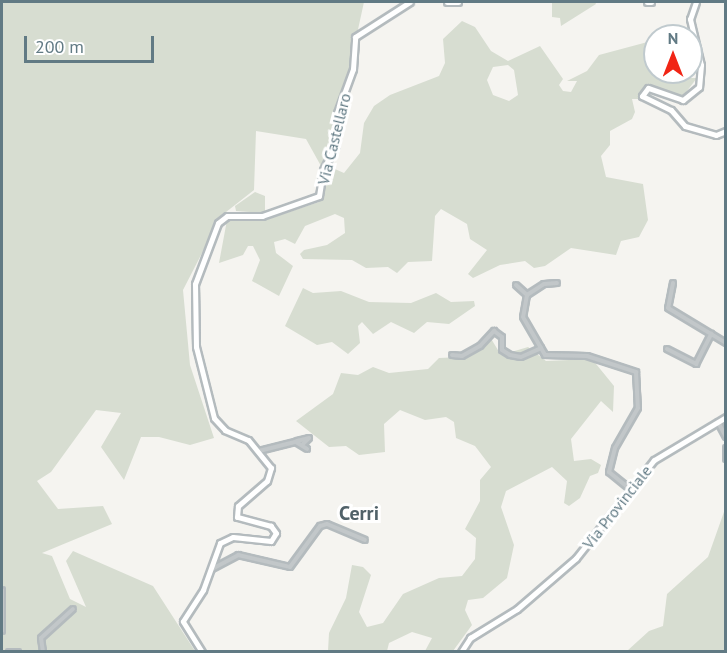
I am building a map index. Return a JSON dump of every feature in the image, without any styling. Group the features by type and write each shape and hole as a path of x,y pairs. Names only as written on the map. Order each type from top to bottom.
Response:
{"street":[{"name":"Via Castellaro","path":"259,451 214,418 196,347 192,295 218,224 227,216 262,216 319,196 323,170 336,145 337,113 353,69 355,37 400,4 410,2"},
{"path":"447,2 459,2"},
{"path":"696,2 690,19 701,65 699,87 683,100 648,88 642,96 670,110 686,126 716,135 726,131"},
{"path":"557,283 544,284 527,295 523,317 541,348 549,357 588,356 636,372 638,408 615,448 609,472 629,488"},
{"path":"673,283 668,308 725,342"},
{"path":"516,285 527,295"},
{"path":"452,355 462,356 480,346 494,331 502,337 502,350 510,355 521,357 541,348"},
{"path":"667,349 696,364 711,334"},
{"name":"Via Provinciale","path":"461,651 470,638 517,609 576,558 629,488 664,451 726,417"},
{"path":"718,422 726,436"},
{"path":"202,651 183,621 226,538 271,541 275,537 271,526 244,522 236,513 270,476 271,466 259,451 309,438 303,444"},
{"path":"296,442 303,444 307,449"},
{"path":"726,448 726,459"},
{"path":"210,571 238,555 290,567 320,526 327,524 365,540"},
{"path":"2,590 2,631"},
{"path":"43,651 41,639 73,609"},
{"path":"2,650 18,651"}],"shaded area":[{"path":"2,2 364,2 333,144 321,166 306,139 256,131 254,190 221,216 183,290 190,365 214,438 190,445 159,437 141,437 124,480 101,447 121,413 96,410 51,472 37,481 58,509 103,506 112,524 42,553 52,556 70,599 86,607 66,561 73,551 153,586 195,651 2,651"},
{"path":"552,2 595,2 596,4 561,26 560,18 552,17"},
{"path":"462,21 475,27 491,51 508,61 540,46 563,79 559,85 563,91 571,92 577,81 567,81 587,71 599,55 643,43 643,84 692,84 683,96 644,88 640,99 632,99 635,112 632,119 610,131 610,145 601,156 606,177 643,184 648,220 639,237 621,241 616,255 571,248 545,266 534,268 525,261 500,265 473,278 468,274 487,250 470,239 467,224 441,209 435,216 432,261 408,262 397,273 388,267 366,268 352,260 303,259 300,254 304,250 327,245 345,233 344,218 335,214 305,226 295,244 285,239 274,242 276,253 293,266 279,296 252,281 260,260 253,246 248,246 243,255 219,263 227,220 262,221 319,202 328,166 344,173 360,153 364,123 374,106 390,95 439,76 445,63 443,39","holes":["508,65 514,70 518,95 509,101 493,95 487,80 493,67"]},
{"path":"255,192 265,196 265,213 236,211 235,206"},
{"path":"303,288 313,293 341,291 369,302 411,303 436,293 451,302 474,301 475,306 449,324 427,322 414,333 391,322 373,334 362,322 358,326 360,343 348,354 332,342 317,345 285,326"},
{"path":"490,337 501,355 528,347 546,361 592,359 614,386 613,412 601,401 571,439 574,461 591,459 601,465 598,473 590,476 580,498 569,506 564,503 567,481 552,467 506,491 501,507 514,545 507,578 483,598 468,600 465,610 472,625 453,651 425,651 432,638 412,632 389,643 387,651 328,651 329,633 346,598 352,565 363,567 371,575 359,612 367,627 383,623 403,594 439,578 462,576 475,559 476,538 465,529 480,501 480,480 491,467 475,446 456,438 454,422 446,417 425,420 400,410 384,424 385,452 359,455 346,446 329,447 296,421 333,394 341,373 358,375 373,367 389,373 428,369 439,358 462,357"},
{"path":"725,509 725,651 627,651 649,631 663,626 667,594 708,557"}],"district":[{"name":"Cerri","path":"359,513"}]}
